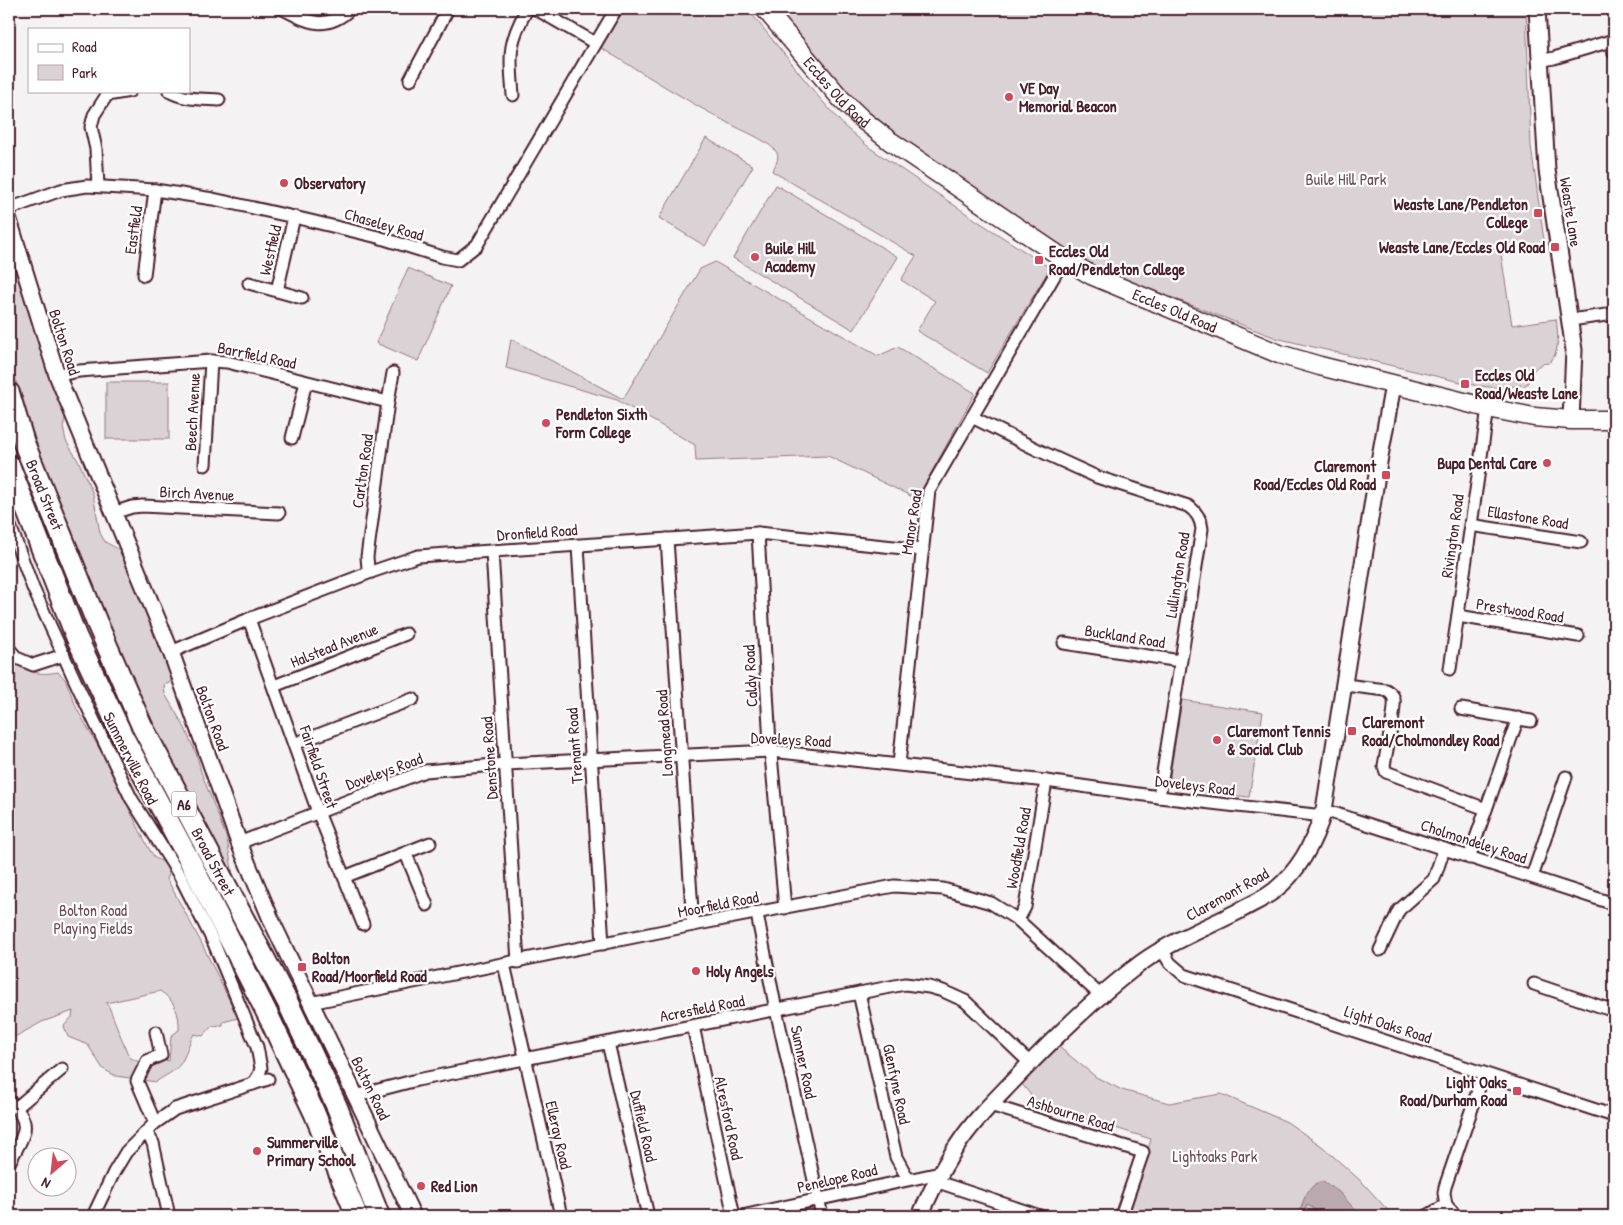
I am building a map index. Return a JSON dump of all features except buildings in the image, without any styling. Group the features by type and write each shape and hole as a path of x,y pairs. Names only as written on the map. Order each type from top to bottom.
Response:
{"highway":[{"name":"Broad Street","path":"9,393 24,443 97,623 142,726 288,1003 337,1107 378,1213"},
{"name":"Broad Street","path":"9,465 76,636 122,735 192,865 268,1015 314,1112 356,1216"}],"main road":[{"name":"Eccles Old Road","path":"765,9 842,100 863,120 890,141 1064,259 1110,284 1279,354 1320,366 1488,408 1534,417 1571,420 1614,420"},
{"name":"Weaste Lane","path":"1537,9 1547,170 1574,350 1571,420"},
{"name":"Bolton Road","path":"9,220 57,375 171,652 239,843 273,924 413,1216"},
{"name":"Claremont Road","path":"920,1216 938,1177 960,1141 990,1105 1030,1063 1100,995 1134,967 1162,950 1258,901 1277,889 1300,862 1314,839 1324,813 1379,462 1393,385"}],"street":[{"path":"283,9 316,24 332,20 350,9"},
{"path":"410,80 448,9"},
{"path":"513,95 510,54 516,29 527,9"},
{"path":"536,9 595,43"},
{"name":"Chaseley Road","path":"9,209 60,190 87,186 155,190 213,199 294,217 378,237 442,257 458,260 477,245 616,9"},
{"path":"1539,61 1613,40 1614,53"},
{"path":"170,92 176,96 186,98 219,100"},
{"path":"98,186 96,148 91,127 94,115 106,93"},
{"name":"Eastfield","path":"144,275 155,190"},
{"name":"Westfield","path":"277,291 294,217"},
{"name":"Manor Road","path":"899,764 930,491 1064,259"},
{"name":"Westfield","path":"249,283 302,298"},
{"path":"1570,320 1614,314"},
{"name":"Barrfield Road","path":"57,375 79,371 211,361 227,362 388,402"},
{"name":"Beech Avenue","path":"206,465 211,361"},
{"name":"Carlton Road","path":"371,572 368,568 367,557 393,373"},
{"path":"292,438 306,382"},
{"name":"Rivington Road","path":"1450,669 1488,408"},
{"name":"Lullington Road","path":"972,417 1077,468 1121,486 1183,504 1193,509 1200,518 1202,530 1159,797"},
{"name":"Birch Avenue","path":"113,513 132,507 143,506 279,514"},
{"name":"Summerville Road","path":"9,523 33,588 132,798 180,876 213,941 257,1047 261,1068 260,1075 253,1084"},
{"name":"Ellastone Road","path":"1470,525 1582,542"},
{"name":"Dronfield Road","path":"171,652 249,619 418,556 758,533 923,550"},
{"name":"Caldy Road","path":"758,533 771,750 784,908"},
{"name":"Longmead Road","path":"667,539 693,925"},
{"name":"Trenant Road","path":"578,546 603,944"},
{"name":"Denstone Road","path":"492,552 518,962"},
{"name":"Prestwood Road","path":"1458,616 1578,636"},
{"name":"Fairfield Street","path":"249,619 318,812 363,924"},
{"name":"Halstead Avenue","path":"274,686 406,634"},
{"name":"Buckland Road","path":"1064,643 1180,661"},
{"path":"9,649 17,658 33,665 64,655"},
{"path":"1345,685 1386,690 1394,698 1384,766 1386,772 1486,809"},
{"path":"294,744 412,699"},
{"path":"1461,709 1532,721"},
{"path":"1470,858 1518,718"},
{"name":"Doveleys Road","path":"239,843 425,771 506,764 592,761 771,750 1046,781 1159,797 1324,813"},
{"path":"1532,876 1566,777"},
{"name":"Woodfield Road","path":"1018,920 1024,907 1046,781"},
{"name":"Cholmondeley Road","path":"1324,813 1532,876 1614,904"},
{"path":"344,877 430,843"},
{"path":"1380,950 1399,910 1434,879 1444,849"},
{"path":"406,854 427,905"},
{"name":"Moorfield Road","path":"310,1003 894,886 943,889 991,904 1018,920 1100,995"},
{"name":"Sumner Road","path":"757,914 776,1010 822,1216"},
{"name":"Light Oaks Road","path":"1162,950 1173,968 1184,974 1614,1116"},
{"name":"Elleray Road","path":"504,964 561,1216"},
{"name":"Acresfield Road","path":"355,1096 417,1080 904,984 924,986 943,991 965,1002 1030,1063"},
{"path":"1534,984 1614,1011"},
{"name":"Glenfyne Road","path":"860,993 896,1157 908,1179"},
{"name":"Alresford Road","path":"693,1026 734,1216"},
{"path":"154,1123 137,1081 147,1061 161,1055 156,1032"},
{"name":"Duffield Road","path":"608,1043 648,1216"},
{"path":"9,1163 23,1136 25,1128 24,1117 13,1105 62,1069"},
{"path":"1456,1216 1446,1204 1444,1193 1484,1073"},
{"path":"93,1216 126,1152 154,1123 175,1109 268,1079"},
{"name":"Ashbourne Road","path":"990,1105 1143,1152 1122,1216"},
{"path":"146,1132 153,1142 169,1216"},
{"path":"938,1177 1040,1216"},
{"name":"Penelope Road","path":"742,1216 908,1179 938,1177"},
{"path":"1427,1216 1446,1204"}],"green space":[{"path":"624,9 746,9 845,127 870,148 1050,268 987,373 917,331 935,301 901,280 916,256 772,171 778,155 765,142 696,105 601,48"},
{"name":"Buile Hill Park","path":"774,9 1526,9 1531,146 1545,248 1501,254 1512,325 1556,319 1558,341 1554,357 1550,362 1541,364 1535,369 1527,384 1523,386 1501,388 1477,386 1276,338 1091,266 1084,259 1063,251 867,118"},
{"path":"706,138 753,166 705,246 659,218"},
{"path":"776,185 898,257 854,330 733,258"},
{"path":"9,242 66,415 63,427 66,441 79,462 93,494 100,533 105,542 120,550 143,601 154,636 173,677 169,683 164,685 165,694 185,728 197,756 201,772 227,839 233,876 122,666 105,616 93,595 34,437 9,360"},
{"path":"715,262 878,356 898,347 975,393 917,499 828,456 696,461 695,445 617,400 506,368 511,339 623,399 700,269"},
{"path":"408,268 451,286 418,361 376,343"},
{"path":"106,382 169,382 169,439 106,439"},
{"name":"Bolton Road Playing Fields","path":"9,655 25,669 37,673 58,672 65,679 77,709 125,790 129,809 149,849 155,858 165,863 169,874 167,879 201,942 238,1018 223,1022 223,1025 212,1026 203,1036 194,1034 179,1066 156,1082 116,1076 103,1069 88,1045 68,1037 64,1026 72,1017 73,1011 42,1022 9,1040","holes":["160,991 175,1008 179,1024 179,1030 171,1036 169,1061 161,1058 152,1064 139,1062 129,1057 106,1003"]},
{"name":"Claremont Tennis & Social Club","path":"1182,700 1263,712 1249,797 1179,789 1173,785 1170,775"},
{"name":"Lightoaks Park","path":"1059,1047 1096,1077 1122,1090 1169,1103 1221,1094 1287,1122 1323,1147 1363,1183 1393,1216 1129,1216 1151,1139 1038,1104 1022,1084"}],"shaded area":[{"path":"1323,1181 1339,1192 1361,1216 1316,1216 1313,1208 1307,1205 1304,1216 1300,1216 1306,1194 1313,1186"}],"place":[{"name":"VE Day Memorial Beacon","path":"1009,97"},
{"name":"Observatory","path":"284,183"},
{"name":"Weaste Lane/Pendleton College","path":"1538,213"},
{"name":"Weaste Lane/Eccles Old Road","path":"1555,247"},
{"name":"Buile Hill Academy","path":"755,257"},
{"name":"Eccles Old Road/Pendleton College","path":"1039,260"},
{"name":"Eccles Old Road/Weaste Lane","path":"1465,384"},
{"name":"Pendleton Sixth Form College","path":"546,423"},
{"name":"Bupa Dental Care","path":"1547,463"},
{"name":"Claremont Road/Eccles Old Road","path":"1386,475"},
{"name":"Claremont Road/Cholmondley Road","path":"1352,731"},
{"name":"Claremont Tennis & Social Club","path":"1217,740"},
{"name":"Bolton Road/Moorfield Road","path":"302,967"},
{"name":"Holy Angels","path":"696,971"},
{"name":"Light Oaks Road/Durham Road","path":"1517,1091"},
{"name":"Summerville Primary School","path":"257,1151"},
{"name":"Red Lion","path":"421,1186"}]}
